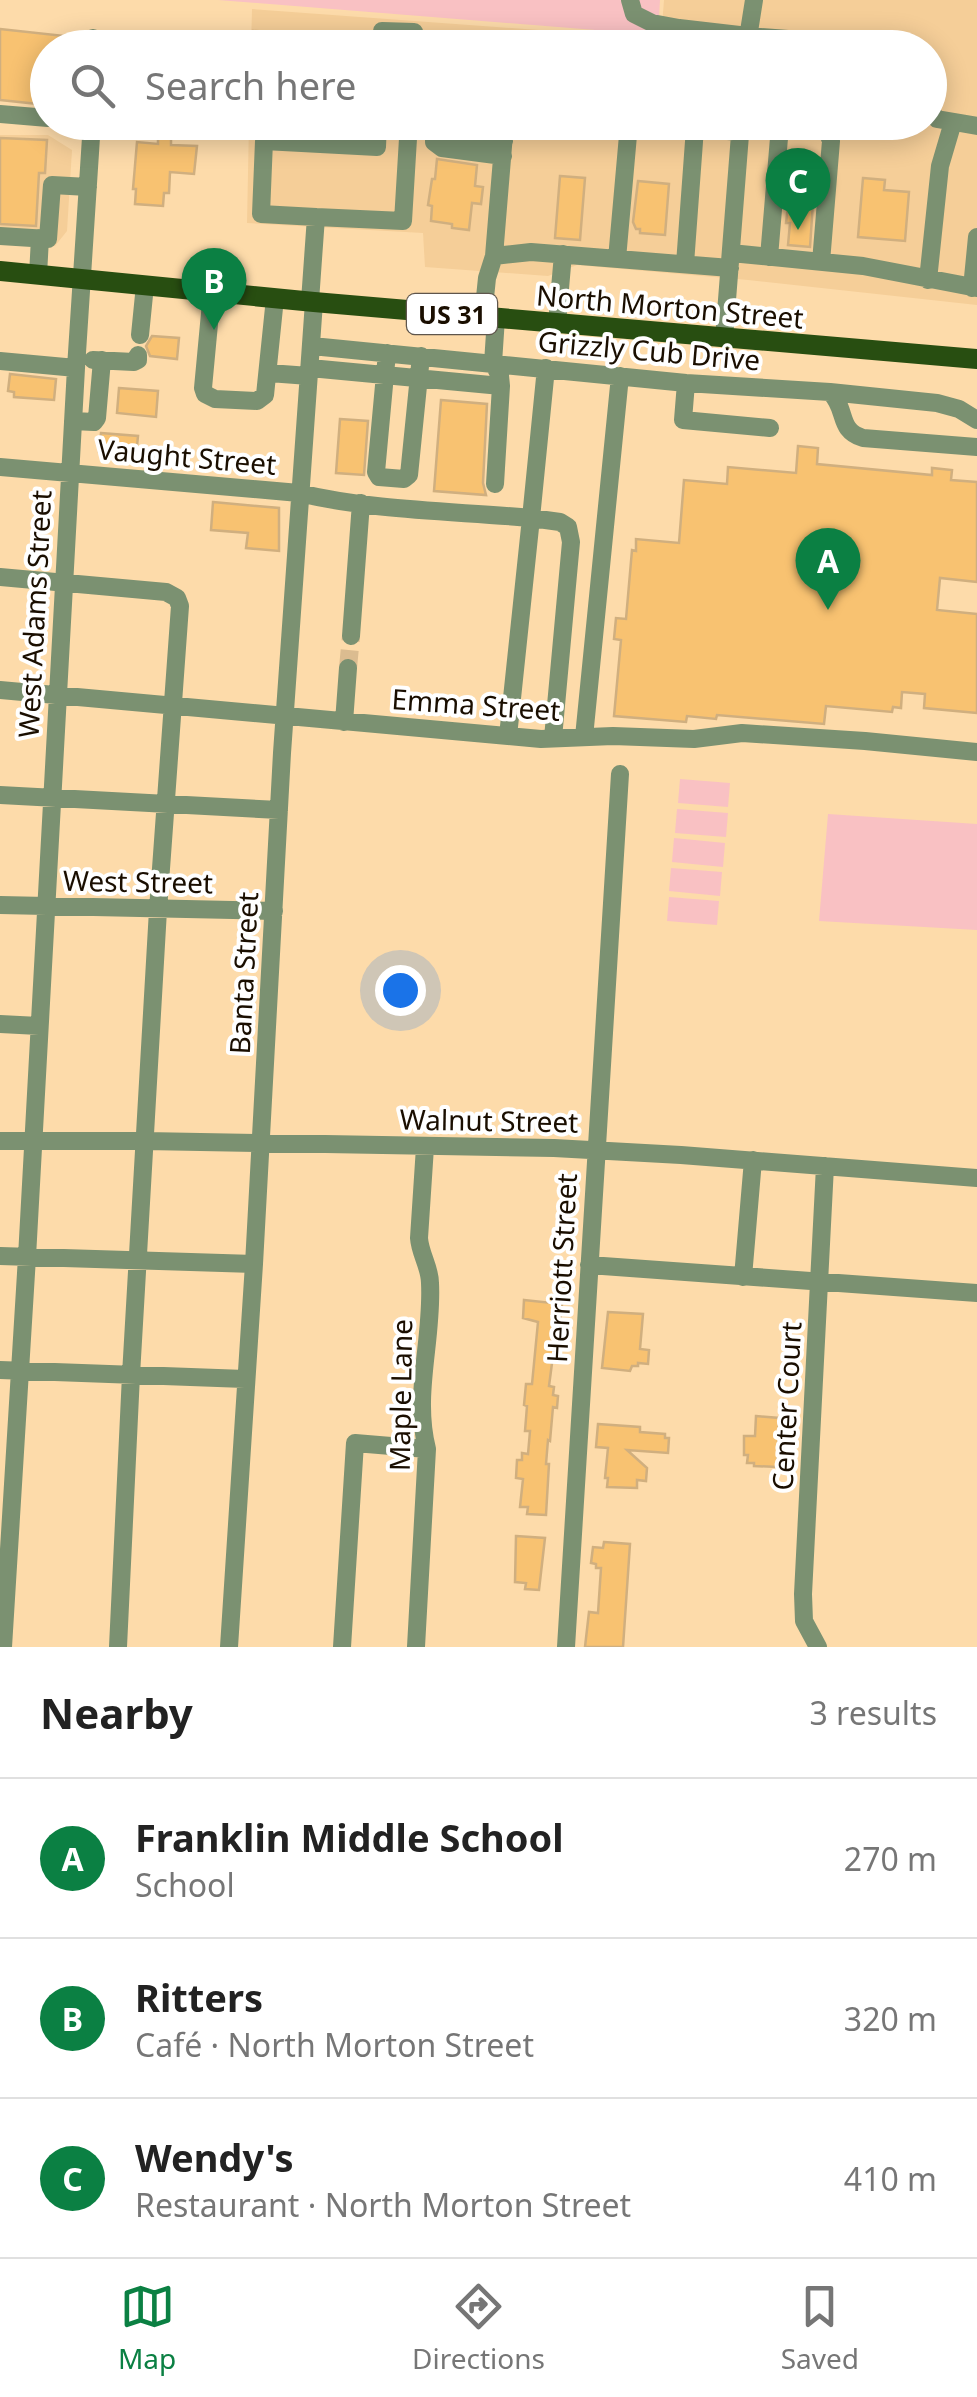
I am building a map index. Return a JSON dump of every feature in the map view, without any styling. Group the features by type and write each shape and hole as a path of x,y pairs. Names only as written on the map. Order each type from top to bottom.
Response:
{"main road":[{"name":"North Morton Street","path":"0,271 977,359"}],"street":[{"path":"630,0 634,14 652,23 687,30"},
{"path":"749,30 754,0"},
{"path":"0,114 30,116"},
{"path":"947,121 977,126"},
{"path":"928,280 940,166 953,122"},
{"name":"West Adams Street","path":"4,1647 91,140"},
{"path":"377,140 377,146 264,142 260,214 404,221 408,140"},
{"path":"434,140 442,148 504,140 494,256 487,278 493,363 501,386 495,484"},
{"path":"617,259 628,140"},
{"path":"684,264 694,140"},
{"path":"724,338 740,140"},
{"path":"769,256 779,140"},
{"path":"822,262 831,140"},
{"path":"0,236 48,239 52,185 88,187"},
{"name":"Banta Street","path":"228,1647 299,493 312,346 316,217"},
{"path":"49,220 86,224"},
{"path":"494,256 531,252 684,264 769,256 862,266 975,288 977,236"},
{"path":"38,275 40,238"},
{"path":"558,323 564,254"},
{"path":"140,335 145,285"},
{"path":"212,292 203,388 205,394 215,399 261,400 268,388 275,298"},
{"name":"Grizzly Cub Drive","path":"312,346 937,403 959,409 977,420"},
{"path":"387,353 376,472 379,477 404,479 408,475 421,356"},
{"path":"0,361 134,362 138,355"},
{"path":"73,421 94,422 97,418 102,360"},
{"path":"508,736 546,368"},
{"path":"269,373 385,376 501,386"},
{"path":"584,737 620,376"},
{"path":"686,383 682,420 770,428"},
{"path":"830,392 841,406 846,428 852,434 977,446"},
{"name":"Vaught Street","path":"0,467 532,518"},
{"path":"351,636 362,504"},
{"path":"532,518 560,522 568,527 571,542 554,738"},
{"path":"0,577 166,592 177,598 181,615 158,910 118,1647"},
{"path":"344,722 348,668"},
{"name":"Emma Street","path":"0,690 508,736 694,739 742,733 977,752"},
{"name":"Herriott Street","path":"566,1647 620,774"},
{"path":"0,795 279,810"},
{"name":"West Street","path":"0,905 274,912"},
{"path":"0,1024 40,1026"},
{"name":"Walnut Street","path":"0,1141 596,1150 977,1178"},
{"name":"Maple Lane","path":"416,1647 427,1448 420,1420 430,1279 419,1238 425,1147"},
{"path":"743,1277 753,1160"},
{"name":"Center Court","path":"818,1647 804,1622 802,1594 825,1166"},
{"path":"0,1256 254,1264"},
{"path":"589,1265 977,1293"},
{"path":"0,1370 246,1378"},
{"path":"342,1647 356,1444 427,1448"}],"shaded area":[{"path":"218,0 660,0 658,30 595,30"},
{"path":"664,0 977,0 977,305 577,265 548,276 425,267 423,233 247,223 249,140 947,140 947,30 662,30"},
{"path":"252,9 538,30 251,30"},
{"path":"0,135 56,140 72,150 67,231 55,246 0,241"},
{"path":"680,779 730,783 728,807 678,803"},
{"path":"677,809 728,813 726,837 675,833"},
{"path":"828,814 977,824 977,930 819,921"},
{"path":"674,838 725,843 723,867 672,862"},
{"path":"671,868 722,872 720,896 669,891"},
{"path":"669,897 719,901 717,925 667,921"}],"building":[{"path":"0,29 30,32 30,103 0,100"},
{"path":"0,138 47,140 45,173 39,173 36,226 0,224"},
{"path":"158,140 171,140 171,145 197,146 194,174 170,172 169,193 164,193 163,206 135,204 137,142 158,144"},
{"path":"437,159 477,165 475,186 483,187 481,204 472,203 469,230 431,221 432,206 428,205"},
{"path":"560,176 585,178 580,240 555,238"},
{"path":"863,178 885,180 884,190 909,192 905,241 858,237"},
{"path":"638,181 669,184 665,235 640,233 636,229 633,222"},
{"path":"790,187 814,188 810,247 788,245"},
{"path":"152,336 179,338 177,359 150,356 146,346"},
{"path":"10,374 56,379 54,400 14,397 14,392 8,391"},
{"path":"119,388 158,391 156,417 117,413"},
{"path":"441,400 487,404 483,483 486,495 434,491"},
{"path":"340,419 368,421 364,475 336,473"},
{"path":"101,433 138,436 136,456 99,452"},
{"path":"798,446 818,448 817,464 932,475 932,468 952,470 951,480 977,482 977,582 940,578 937,610 977,614 977,713 924,708 925,694 902,692 901,708 893,707 892,712 826,706 824,724 717,715 716,719 687,716 686,722 614,716 621,640 614,639 616,618 626,619 636,539 679,543 684,480 727,484 728,467 796,473"},
{"path":"213,502 279,508 279,551 246,548 248,533 211,530"},
{"path":"524,1300 562,1304 560,1324 553,1323 551,1348 549,1386 554,1387 553,1395 558,1396 548,1440 546,1515 527,1514 528,1507 520,1507 523,1479 516,1478 517,1460 522,1460 522,1453 528,1454 530,1431 525,1431 524,1405 526,1384 532,1384 538,1322 523,1318"},
{"path":"608,1312 643,1314 640,1349 649,1350 648,1364 638,1363 630,1371 602,1368"},
{"path":"756,1416 779,1418 777,1467 747,1463 744,1436 755,1436"},
{"path":"598,1424 640,1427 640,1432 665,1434 669,1438 668,1453 627,1450 647,1468 646,1481 637,1480 637,1488 607,1487 608,1448 596,1447"},
{"path":"516,1536 545,1538 539,1590 525,1589 526,1583 515,1582"},
{"path":"604,1542 630,1544 623,1647 585,1647 589,1612 598,1613 601,1568 591,1563 593,1547 603,1548"}],"tunnel":[{"path":"348,668 351,636"}],"place":[{"name":"Wendy's","path":"798,230"},
{"name":"Ritters","path":"214,330"},
{"name":"Franklin Middle School","path":"828,610"}]}
